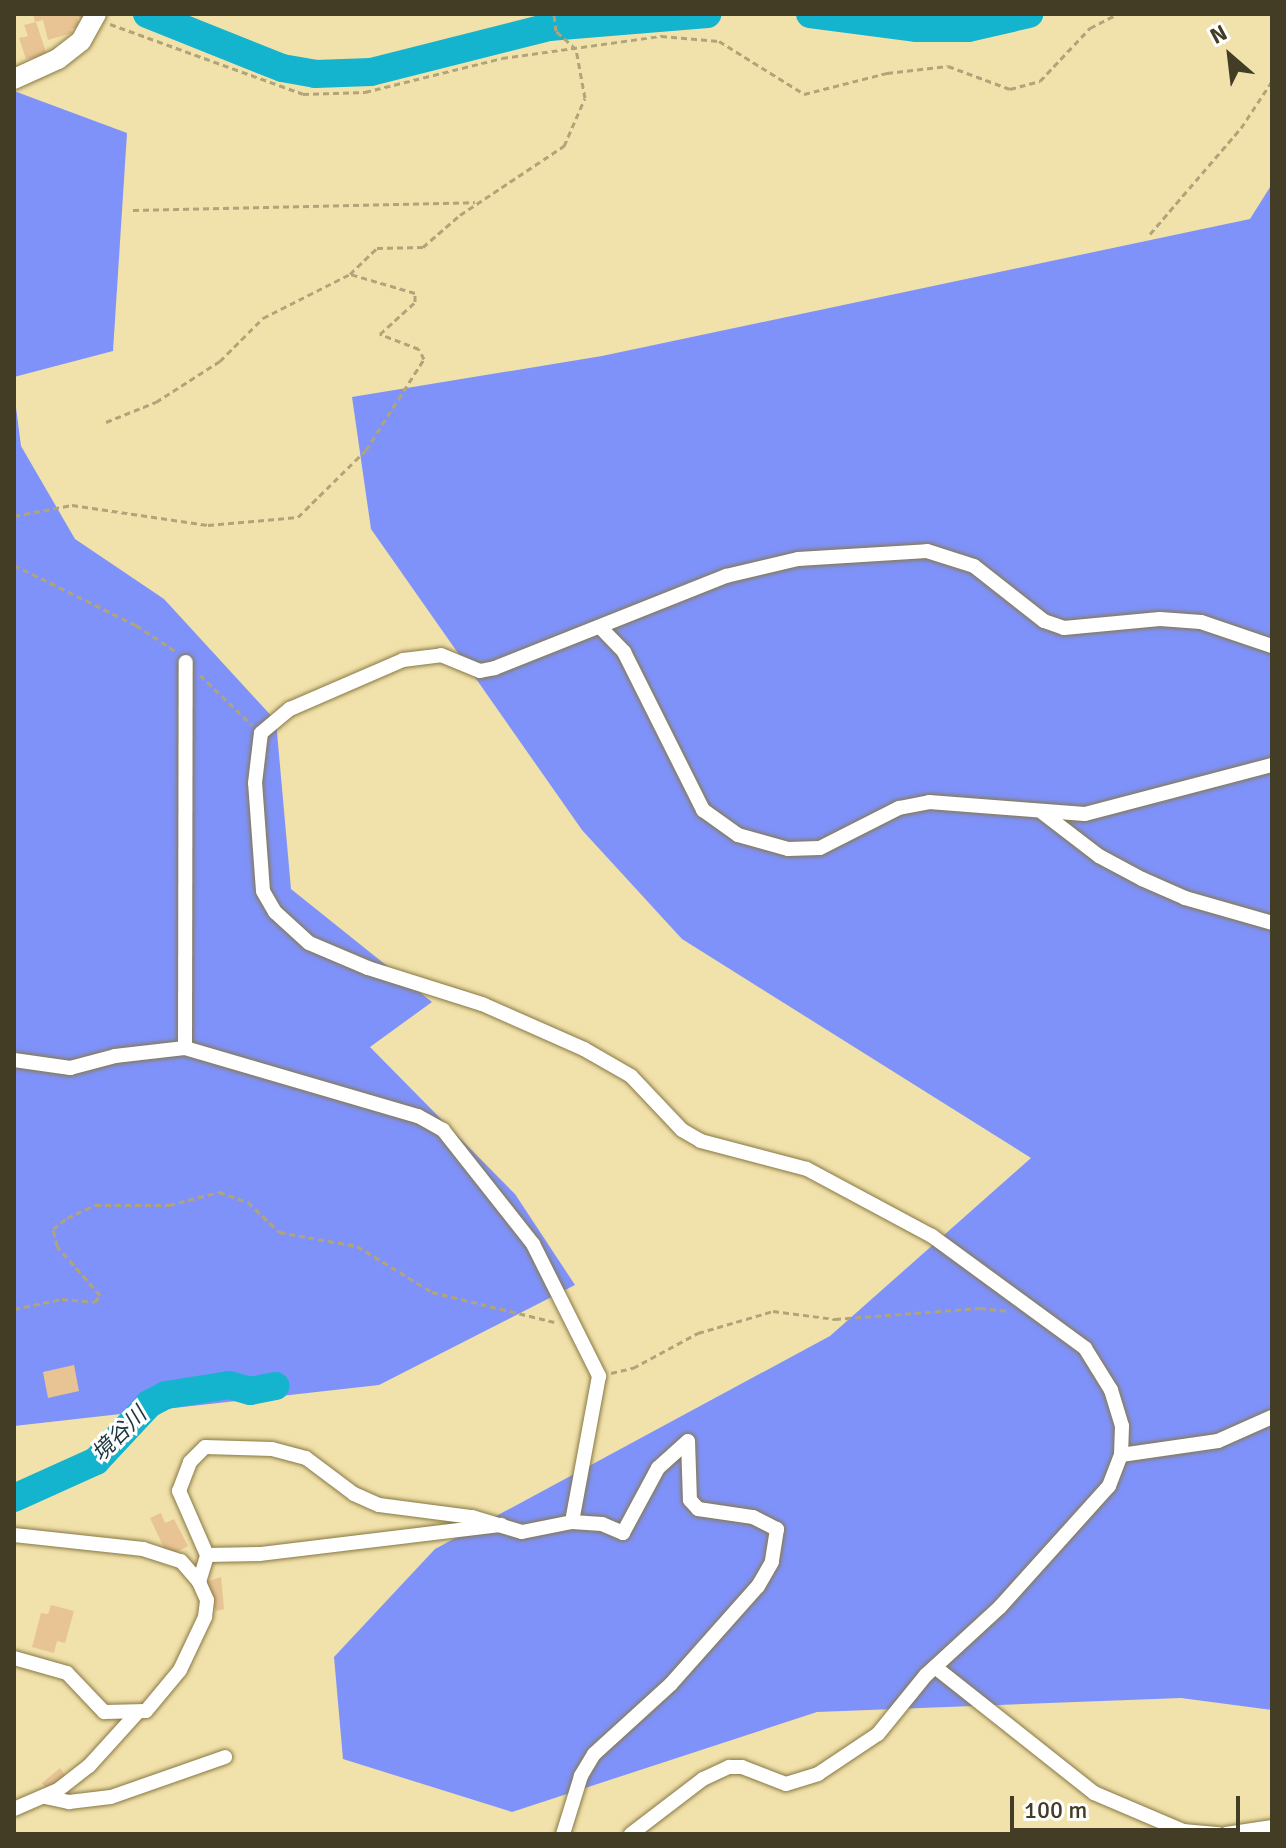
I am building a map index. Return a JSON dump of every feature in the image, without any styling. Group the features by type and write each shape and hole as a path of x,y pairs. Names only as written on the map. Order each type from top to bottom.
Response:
{"main road":[{"path":"14,79 58,59 81,41 96,17"}],"street":[{"path":"631,1834 703,1779 729,1767 742,1767 786,1784 818,1774 878,1734 935,1667 1075,1528 1109,1486 1121,1455 1122,1426 1111,1390 1085,1348 1038,1317 932,1236 807,1169 692,1136 631,1076 584,1049 482,1004 368,968 309,943 275,912 263,891 255,783 261,733 290,709 403,660 441,655 480,671 765,565 927,551 974,566 1044,621 1064,628 1160,619 1201,622 1272,646"},
{"path":"600,627 624,652 703,810 738,835 788,849 820,848 899,808 929,802 1012,805 1043,813 1085,814 1272,765"},
{"path":"185,1048 186,662"},
{"path":"1043,813 1099,856 1142,879 1185,898 1272,923"},
{"path":"14,1060 70,1068 156,1049 185,1048 418,1116 443,1130 533,1244 599,1376 572,1522"},
{"path":"1121,1455 1218,1441 1272,1417"},
{"path":"199,1582 207,1555 179,1491 190,1462 205,1447 272,1449 306,1458 354,1494 379,1505 472,1517 522,1532 572,1522 623,1533 658,1468 688,1441 690,1500 698,1509 753,1517 777,1529 772,1562 758,1586 671,1684 594,1754 581,1776 563,1834"},
{"path":"207,1555 260,1554 501,1525"},
{"path":"14,1535 143,1549 181,1561 199,1582 207,1600 205,1617 188,1656 166,1691 146,1711 104,1712 67,1673 14,1658"},
{"path":"935,1667 1094,1793 1143,1817 1201,1833 1219,1834"},
{"path":"14,1809 45,1797 89,1766 138,1712"},
{"path":"45,1797 69,1802 111,1797 225,1757"},
{"path":"1226,1834 1272,1827"}],"path":[{"path":"96,17 303,94 365,92 502,58 661,36 719,41 804,94 887,73 948,66 1010,89 1040,81 1090,28 1118,14"},
{"path":"106,422 156,402 220,361 263,318 350,274 377,248 423,247 479,202 564,146 585,98 576,49 556,31 554,17"},
{"path":"1150,234 1241,128 1272,81"},
{"path":"133,210 479,202"},
{"path":"14,516 72,505 208,525 298,517 366,450 424,359 419,349 380,334 415,302 415,293 350,274"},
{"path":"14,565 136,625 186,662 261,733"},
{"path":"14,1309 62,1299 95,1302 100,1295 57,1246 53,1229 67,1218 95,1205 169,1205 219,1192 248,1202 279,1232 357,1246 432,1292 579,1331"},
{"path":"599,1376 633,1368 698,1333 773,1311 835,1319 980,1308 1038,1317"}],"shaded area":[{"path":"14,91 127,133 113,351 14,377"},
{"path":"1272,184 1272,1710 1181,1698 817,1712 512,1812 343,1759 334,1657 435,1549 830,1336 1031,1158 682,939 582,830 371,529 352,397 602,356 1250,219"},
{"path":"14,392 21,446 75,539 164,599 276,721 291,889 432,1002 370,1047 515,1194 575,1285 379,1385 14,1426"}],"building":[{"path":"33,14 88,14 87,19 77,17 80,27 71,29 72,33 48,40 43,20 35,22"},
{"path":"36,22 47,55 26,59 19,38 28,36 24,25"},
{"path":"74,1365 79,1391 48,1398 43,1372"},
{"path":"161,1513 165,1523 174,1519 188,1546 175,1553 165,1550 150,1518"},
{"path":"221,1577 224,1609 216,1611 206,1582"},
{"path":"51,1605 74,1611 65,1643 57,1641 54,1653 32,1647 41,1613 48,1614"},
{"path":"60,1768 67,1778 49,1792 42,1783"}],"waterway":[{"path":"147,14 282,68 315,74 371,72 549,27 707,14"},
{"path":"810,14 917,28 968,28 1029,14"},
{"name":"境谷川","path":"14,1498 96,1461 149,1404 166,1395 229,1385 250,1391 276,1386"}]}
